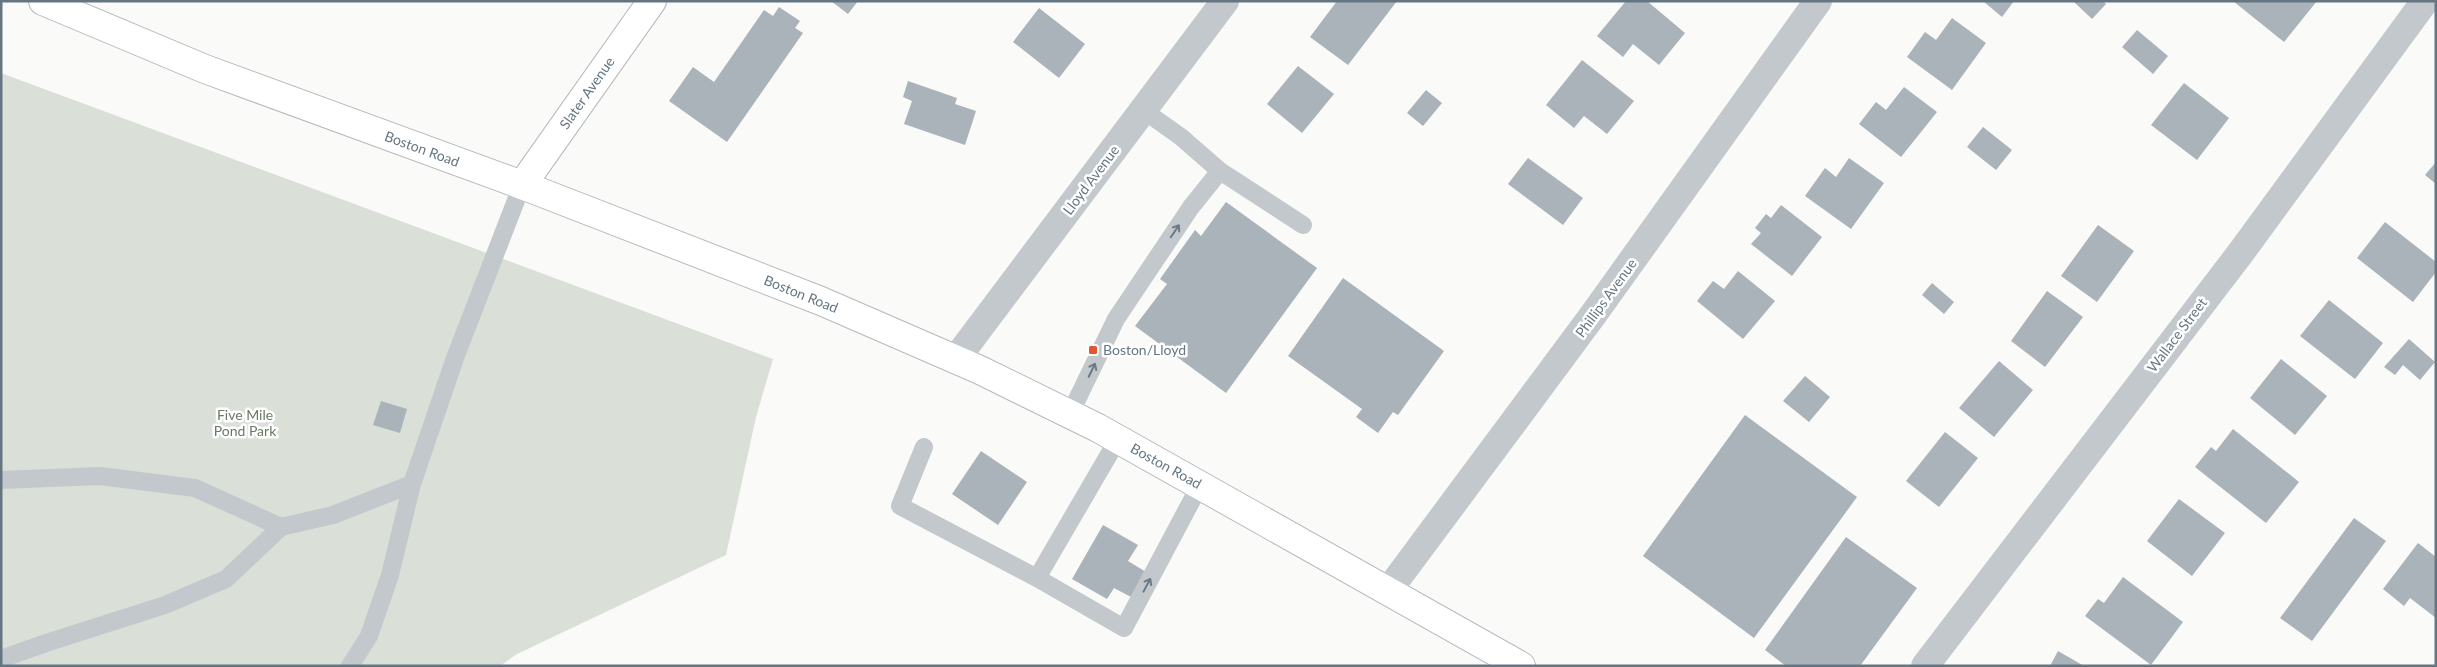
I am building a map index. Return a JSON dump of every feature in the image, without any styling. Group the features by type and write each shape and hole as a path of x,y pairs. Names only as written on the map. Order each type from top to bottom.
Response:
{"main road":[{"name":"Boston Road","path":"43,1 205,69 522,185 821,301 956,359 1118,439 1521,666"},
{"name":"Slater Avenue","path":"522,185 652,1"}],"street":[{"name":"Lloyd Avenue","path":"956,359 1225,1"},
{"name":"Phillips Avenue","path":"1388,591 1593,315 1818,1"},
{"name":"Wallace Street","path":"1925,666 2242,250 2426,1"}],"lane":[{"path":"1143,110 1181,137 1220,170 1303,225"},
{"path":"1070,414 1116,319 1191,207 1220,170"},
{"path":"350,666 369,636 390,574 412,484 455,358 522,185"},
{"path":"1037,578 1118,439"},
{"path":"924,447 900,506 1037,578 1124,628 1200,485"},
{"path":"1,480 100,476 194,488 281,527"},
{"path":"1,659 165,605 226,579 281,527 333,515 412,484"}],"green space":[{"name":"Five Mile Pond Park","path":"1,73 773,359 756,417 726,555 517,654 500,666 1,666"}],"building":[{"path":"831,1 858,1 848,14"},
{"path":"1337,1 1397,1 1348,65 1310,37"},
{"path":"1626,1 1647,1 1685,33 1659,65 1633,44 1623,57 1597,36"},
{"path":"1983,1 2014,1 2002,17"},
{"path":"2073,1 2103,1 2106,4 2092,19"},
{"path":"2233,1 2317,1 2284,42"},
{"path":"779,7 800,21 795,28 803,33 727,142 669,101 693,67 714,82 764,10 773,16"},
{"path":"1039,8 1085,44 1059,78 1013,42"},
{"path":"1952,18 1986,43 1952,90 1907,57 1925,32 1936,40"},
{"path":"2137,30 2168,56 2153,74 2122,47"},
{"path":"1582,60 1634,101 1607,134 1584,116 1574,128 1546,105"},
{"path":"1298,66 1334,94 1302,133 1267,104"},
{"path":"908,81 957,98 955,104 976,111 965,145 904,124 912,101 903,97"},
{"path":"2184,83 2229,118 2197,160 2151,125"},
{"path":"1904,87 1937,112 1901,157 1859,124 1876,102 1886,110"},
{"path":"1426,90 1442,103 1423,126 1407,113"},
{"path":"1983,127 2012,150 1996,170 1967,147"},
{"path":"1528,158 1583,198 1563,225 1508,184"},
{"path":"1849,158 1884,183 1851,229 1805,196 1825,168 1836,177"},
{"path":"2436,162 2436,184 2425,175"},
{"path":"1226,202 1317,268 1226,393 1135,326 1167,284 1160,279 1195,230 1201,236"},
{"path":"1781,205 1822,237 1792,276 1751,244 1761,233 1755,228 1766,214 1771,218"},
{"path":"2385,222 2436,262 2436,272 2413,302 2357,258"},
{"path":"2098,225 2134,251 2097,302 2061,276"},
{"path":"1738,271 1775,301 1743,339 1697,301 1713,281 1724,289"},
{"path":"1343,278 1444,351 1398,415 1393,412 1378,433 1356,417 1362,409 1288,356"},
{"path":"1932,283 1954,302 1944,314 1922,295"},
{"path":"2047,291 2083,317 2045,367 2011,341"},
{"path":"2329,300 2383,343 2355,379 2300,336"},
{"path":"2409,339 2435,362 2420,380 2403,365 2395,375 2384,367"},
{"path":"2281,359 2327,396 2295,435 2250,398"},
{"path":"1999,361 2033,390 1994,437 1959,408"},
{"path":"1805,376 1830,397 1809,422 1783,401"},
{"path":"381,401 407,409 400,433 373,425"},
{"path":"1745,415 1857,497 1754,638 1643,556"},
{"path":"2233,429 2299,482 2266,523 2195,467 2211,447 2216,451"},
{"path":"1945,432 1978,458 1939,507 1906,481"},
{"path":"981,451 1027,482 998,525 952,494"},
{"path":"2179,499 2225,533 2192,576 2147,541"},
{"path":"2354,518 2386,541 2312,641 2280,618"},
{"path":"1103,525 1138,545 1128,561 1146,572 1131,597 1114,588 1107,599 1072,579"},
{"path":"1846,537 1917,588 1860,666 1786,666 1765,650"},
{"path":"2418,543 2436,557 2436,618 2410,598 2404,606 2383,589"},
{"path":"2123,577 2183,622 2151,665 2085,616 2098,599 2104,603"},
{"path":"2058,651 2084,666 2050,666"}],"place":[{"name":"Boston/Lloyd","path":"1093,350"}]}
